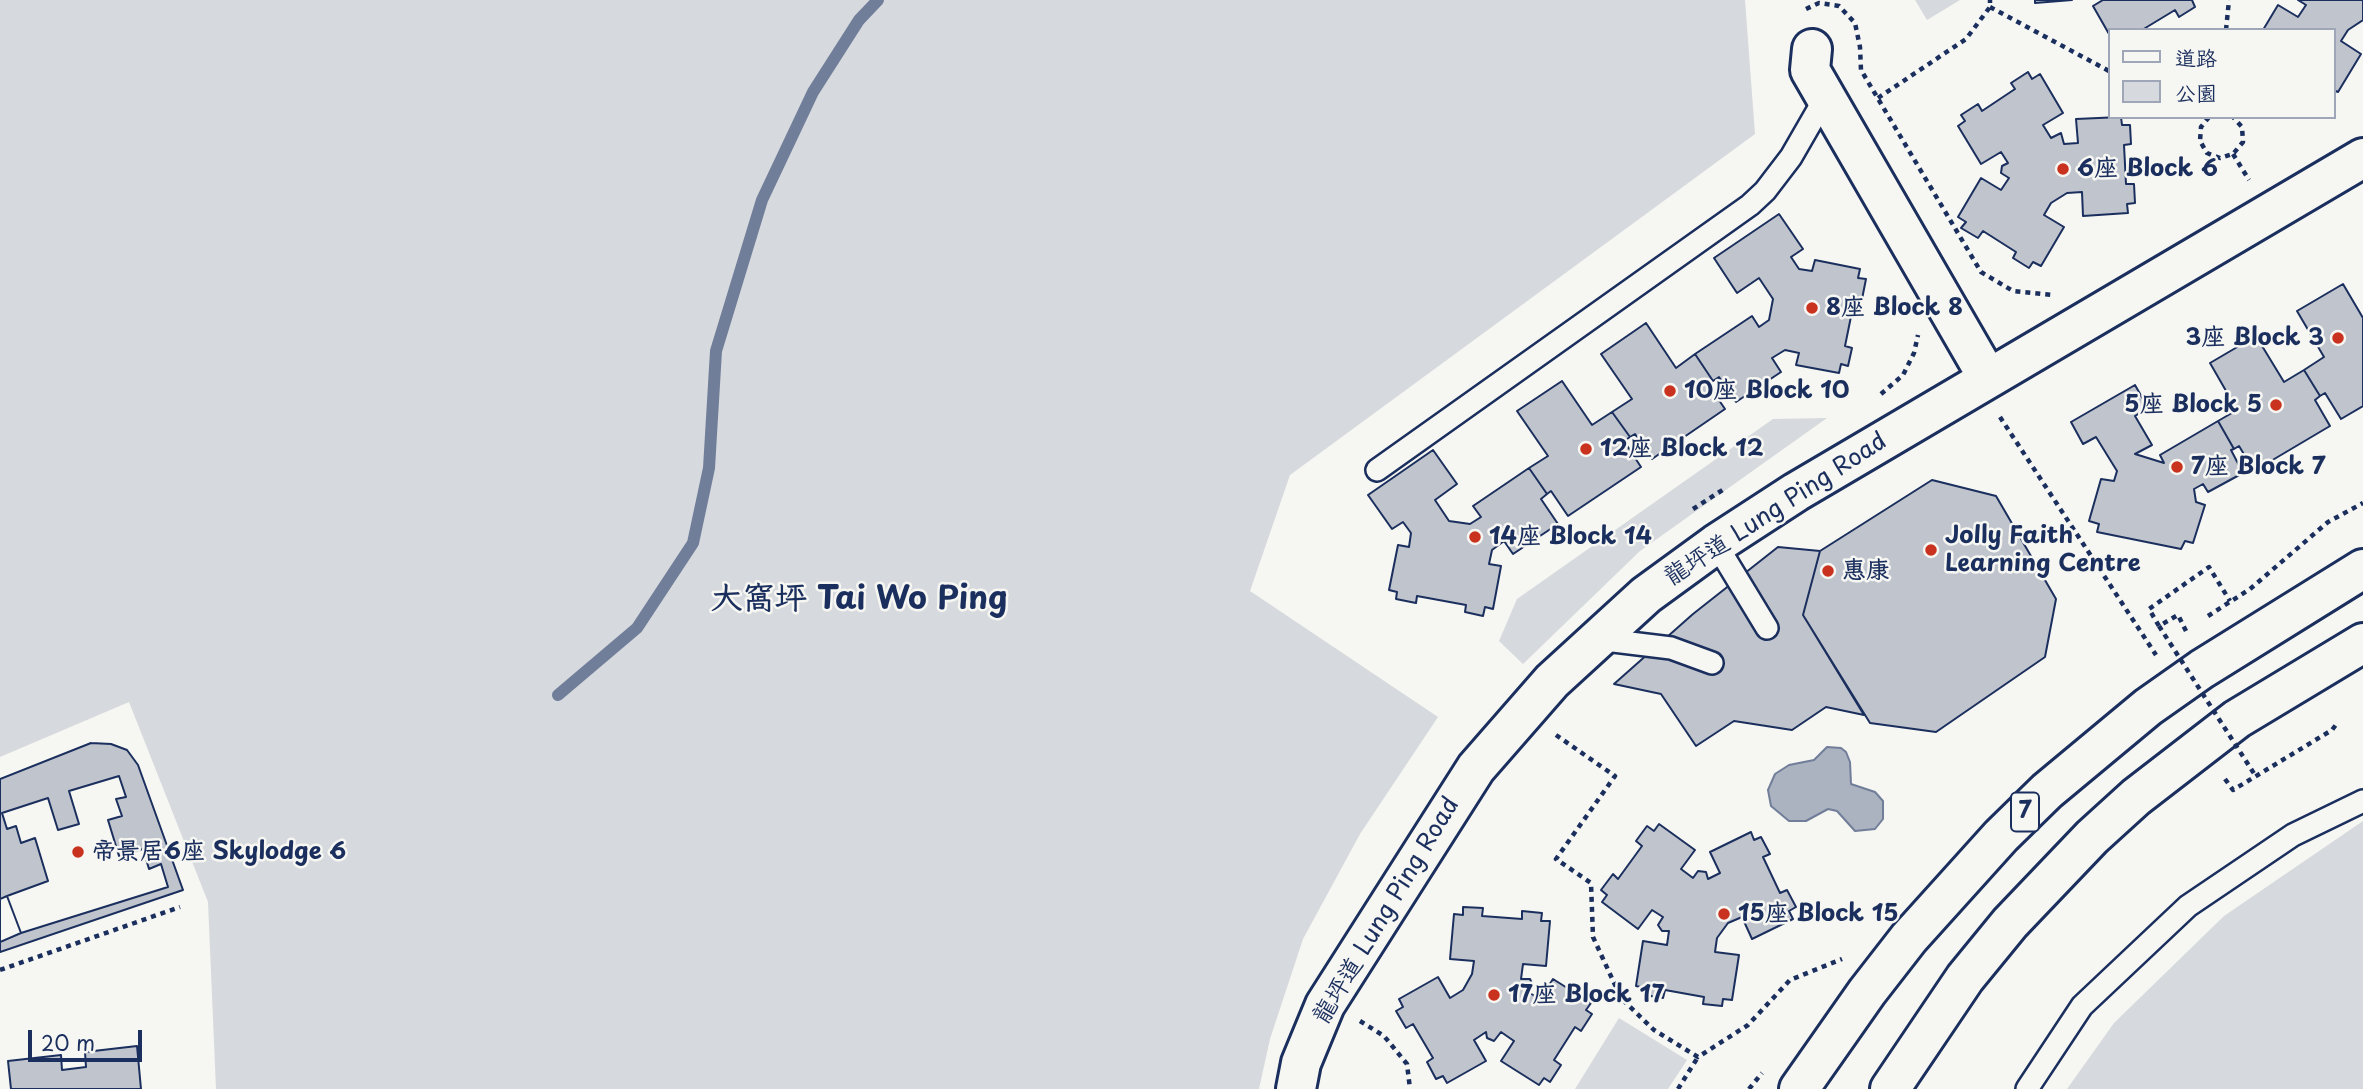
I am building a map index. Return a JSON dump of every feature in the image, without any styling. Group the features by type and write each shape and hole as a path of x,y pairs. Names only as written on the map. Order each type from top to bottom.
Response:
{"main road":[{"path":"1812,49 1810,70 1991,393"},
{"name":"龍坪道 Lung Ping Road","path":"1296,1089 1301,1063 1325,1004 1476,768 1552,681 1646,596 1716,544 1796,492 1991,393 2363,158"},
{"name":"7","path":"1799,1089 1867,992 1909,938 1992,846 2047,791 2095,749 2169,692 2363,569"},
{"path":"1890,1089 1965,978 2018,915 2092,837 2177,763 2237,719 2363,643"}],"lane":[{"path":"1377,470 1750,205 1765,191 1791,157 1825,98"},
{"path":"1716,544 1767,628"},
{"path":"1597,639 1671,648 1713,663"},
{"path":"2027,1089 2082,1006 2188,906 2293,835 2363,801"}],"path":[{"path":"1878,98 1966,39 1990,7 1990,0"},
{"path":"2226,28 2229,0"},
{"path":"1794,14 1819,3 1839,6 1855,23 1861,70 1981,272 2013,291 2040,295 2062,294"},
{"path":"1990,7 2108,70"},
{"path":"2208,119 2199,134 2202,147 2220,158 2233,154 2243,142 2242,127 2236,119"},
{"path":"2233,154 2253,186"},
{"path":"1879,396 1902,375 1914,353 1920,327"},
{"path":"1991,393 2021,453 2156,655"},
{"path":"1684,516 1728,486"},
{"path":"2230,601 2209,568 2149,610 2255,775"},
{"path":"2159,626 2178,615 2186,631"},
{"path":"2225,779 2233,790 2332,730 2338,722"},
{"path":"1549,730 1615,776 1556,859 1591,883 1593,937 1621,998 1654,1030 1698,1057"},
{"path":"0,970 180,907"},
{"path":"1678,1089 1698,1057 1748,1025 1790,981 1853,955"},
{"path":"1356,1018 1384,1036 1407,1064 1410,1089"}],"green space":[{"path":"0,0 1745,0 1755,134 1290,475 1250,591 1438,717 1360,834 1303,939 1270,1039 1259,1089 216,1089 208,902 129,702 0,757"},
{"path":"1915,0 1960,0 1927,20"},
{"path":"1827,418 1640,551 1523,664 1499,641 1517,599 1773,419"},
{"path":"2363,821 2363,1089 2067,1089 2114,1023 2224,916"},
{"path":"1619,1018 1687,1060 1668,1089 1575,1089"}],"shaded area":[{"path":"1827,747 1841,748 1846,752 1850,762 1851,784 1875,792 1883,801 1883,819 1875,829 1855,831 1837,811 1828,809 1806,821 1789,821 1771,806 1768,790 1775,774 1789,765 1814,760"}],"building":[{"path":"2035,0 2072,0 2035,3"},
{"path":"2103,0 2192,0 2195,7 2179,17 2175,10 2145,28 2108,28 2108,32 2093,6"},
{"path":"2298,0 2363,0 2363,20 2348,30 2341,41 2361,54 2338,92 2335,91 2335,28 2264,28 2278,5 2298,17 2306,5"},
{"name":"6座 Block 6","path":"2028,72 2032,79 2040,74 2063,113 2043,125 2051,138 2061,133 2064,144 2078,143 2076,119 2121,119 2122,125 2130,125 2131,144 2124,145 2126,184 2134,184 2135,203 2127,204 2128,213 2083,216 2082,192 2067,193 2051,203 2044,215 2064,227 2041,266 2033,262 2029,268 2013,258 2016,252 1983,231 1978,238 1961,228 1966,222 1958,217 1981,178 2001,190 2009,178 2001,173 2002,166 2008,163 2001,152 1981,164 1958,126 1965,121 1961,115 1978,104 1982,111 2015,89 2011,83"},
{"name":"8座 Block 8","path":"1779,214 1803,249 1791,257 1799,269 1812,271 1815,260 1860,269 1858,278 1866,279 1862,299 1855,297 1845,346 1852,348 1848,366 1841,364 1839,373 1796,365 1799,353 1785,350 1772,358 1781,372 1736,402 1719,377 1713,381 1695,354 1752,316 1759,327 1769,320 1773,299 1759,278 1737,293 1714,258"},
{"name":"3座 Block 3","path":"2343,284 2363,318 2363,406 2341,419 2325,393 2320,396 2304,370 2324,357 2297,311"},
{"name":"10座 Block 10","path":"1646,323 1676,368 1695,354 1713,381 1708,384 1725,409 1652,459 1635,434 1630,437 1612,412 1632,399 1601,354"},
{"name":"5座 Block 5","path":"2256,336 2284,382 2304,370 2320,396 2315,400 2330,426 2254,471 2239,446 2234,449 2218,421 2237,410 2210,363"},
{"name":"12座 Block 12","path":"1562,381 1592,425 1612,412 1630,437 1624,441 1641,467 1568,516 1551,491 1547,494 1529,468 1548,456 1517,411"},
{"name":"7座 Block 7","path":"2135,385 2148,408 2135,416 2152,445 2135,454 2164,463 2160,455 2218,421 2234,449 2231,450 2243,473 2208,492 2203,484 2194,489 2196,502 2205,505 2193,543 2185,541 2181,549 2097,532 2099,524 2089,521 2101,479 2114,481 2117,471 2096,437 2083,444 2071,422"},
{"name":"14座 Block 14","path":"1433,450 1457,484 1435,500 1449,521 1470,524 1481,517 1473,506 1529,468 1547,494 1541,499 1558,524 1513,554 1504,541 1492,550 1489,564 1501,566 1493,609 1485,607 1483,616 1465,612 1466,605 1417,596 1416,603 1396,599 1397,592 1389,590 1398,545 1409,547 1411,533 1403,522 1392,529 1368,495"},
{"path":"1932,480 1996,496 2056,599 2045,657 1936,732 1870,723 1803,615 1820,551"},
{"path":"1778,547 1820,551 1803,615 1864,715 1826,707 1792,730 1734,721 1696,746 1661,694 1614,684 1693,614"},
{"path":"91,743 111,744 127,750 138,765 183,890 0,952 0,779"},
{"name":"帝景居6座 Skylodge 6","path":"119,776 126,797 116,799 122,816 108,820 119,856 143,849 149,869 161,864 168,887 21,933 7,896 48,881 35,838 21,843 16,826 7,829 2,813 48,798 58,830 79,824 69,791"},
{"name":"15座 Block 15","path":"1659,824 1695,850 1681,869 1693,878 1698,871 1706,872 1708,879 1720,873 1710,852 1751,832 1754,840 1761,837 1770,854 1763,857 1780,893 1787,890 1796,907 1789,911 1793,919 1752,939 1742,917 1728,923 1717,938 1715,952 1739,955 1732,1000 1723,999 1722,1006 1703,1004 1704,997 1665,990 1663,998 1644,995 1645,988 1636,986 1643,941 1667,945 1669,931 1662,931 1658,925 1663,917 1652,910 1638,929 1602,902 1607,895 1601,890 1613,874 1618,879 1642,846 1636,841 1647,826 1654,831"},
{"path":"7,896 21,933 0,942 0,899"},
{"name":"17座 Block 17","path":"1463,907 1483,908 1482,916 1522,919 1522,911 1542,913 1541,921 1550,921 1546,966 1523,964 1521,979 1530,979 1533,986 1528,992 1540,999 1553,979 1591,1003 1586,1010 1592,1014 1581,1031 1575,1027 1554,1060 1561,1065 1550,1082 1544,1078 1539,1085 1501,1061 1514,1041 1501,1032 1494,1041 1487,1038 1486,1032 1474,1040 1486,1061 1447,1083 1443,1076 1436,1079 1427,1062 1433,1058 1413,1024 1406,1028 1396,1011 1403,1007 1399,999 1438,977 1450,998 1463,990 1472,974 1474,961 1450,959 1454,914 1463,915"},
{"path":"137,1046 141,1089 11,1089 8,1061 61,1055 62,1070 86,1067 85,1052"}],"waterway":[{"path":"558,695 637,628 693,543 709,468 716,351 762,200 813,92 859,20 878,0"}],"place":[{"name":"6座 Block 6","path":"2063,169"},
{"name":"8座 Block 8","path":"1812,308"},
{"name":"3座 Block 3","path":"2338,338"},
{"name":"10座 Block 10","path":"1670,391"},
{"name":"5座 Block 5","path":"2276,405"},
{"name":"12座 Block 12","path":"1586,449"},
{"name":"7座 Block 7","path":"2177,467"},
{"name":"14座 Block 14","path":"1475,537"},
{"name":"Jolly Faith Learning Centre","path":"1931,550"},
{"name":"惠康","path":"1828,571"},
{"name":"帝景居6座 Skylodge 6","path":"78,852"},
{"name":"15座 Block 15","path":"1724,914"},
{"name":"17座 Block 17","path":"1494,995"}],"district":[{"name":"大窩坪 Tai Wo Ping","path":"859,600"}]}
